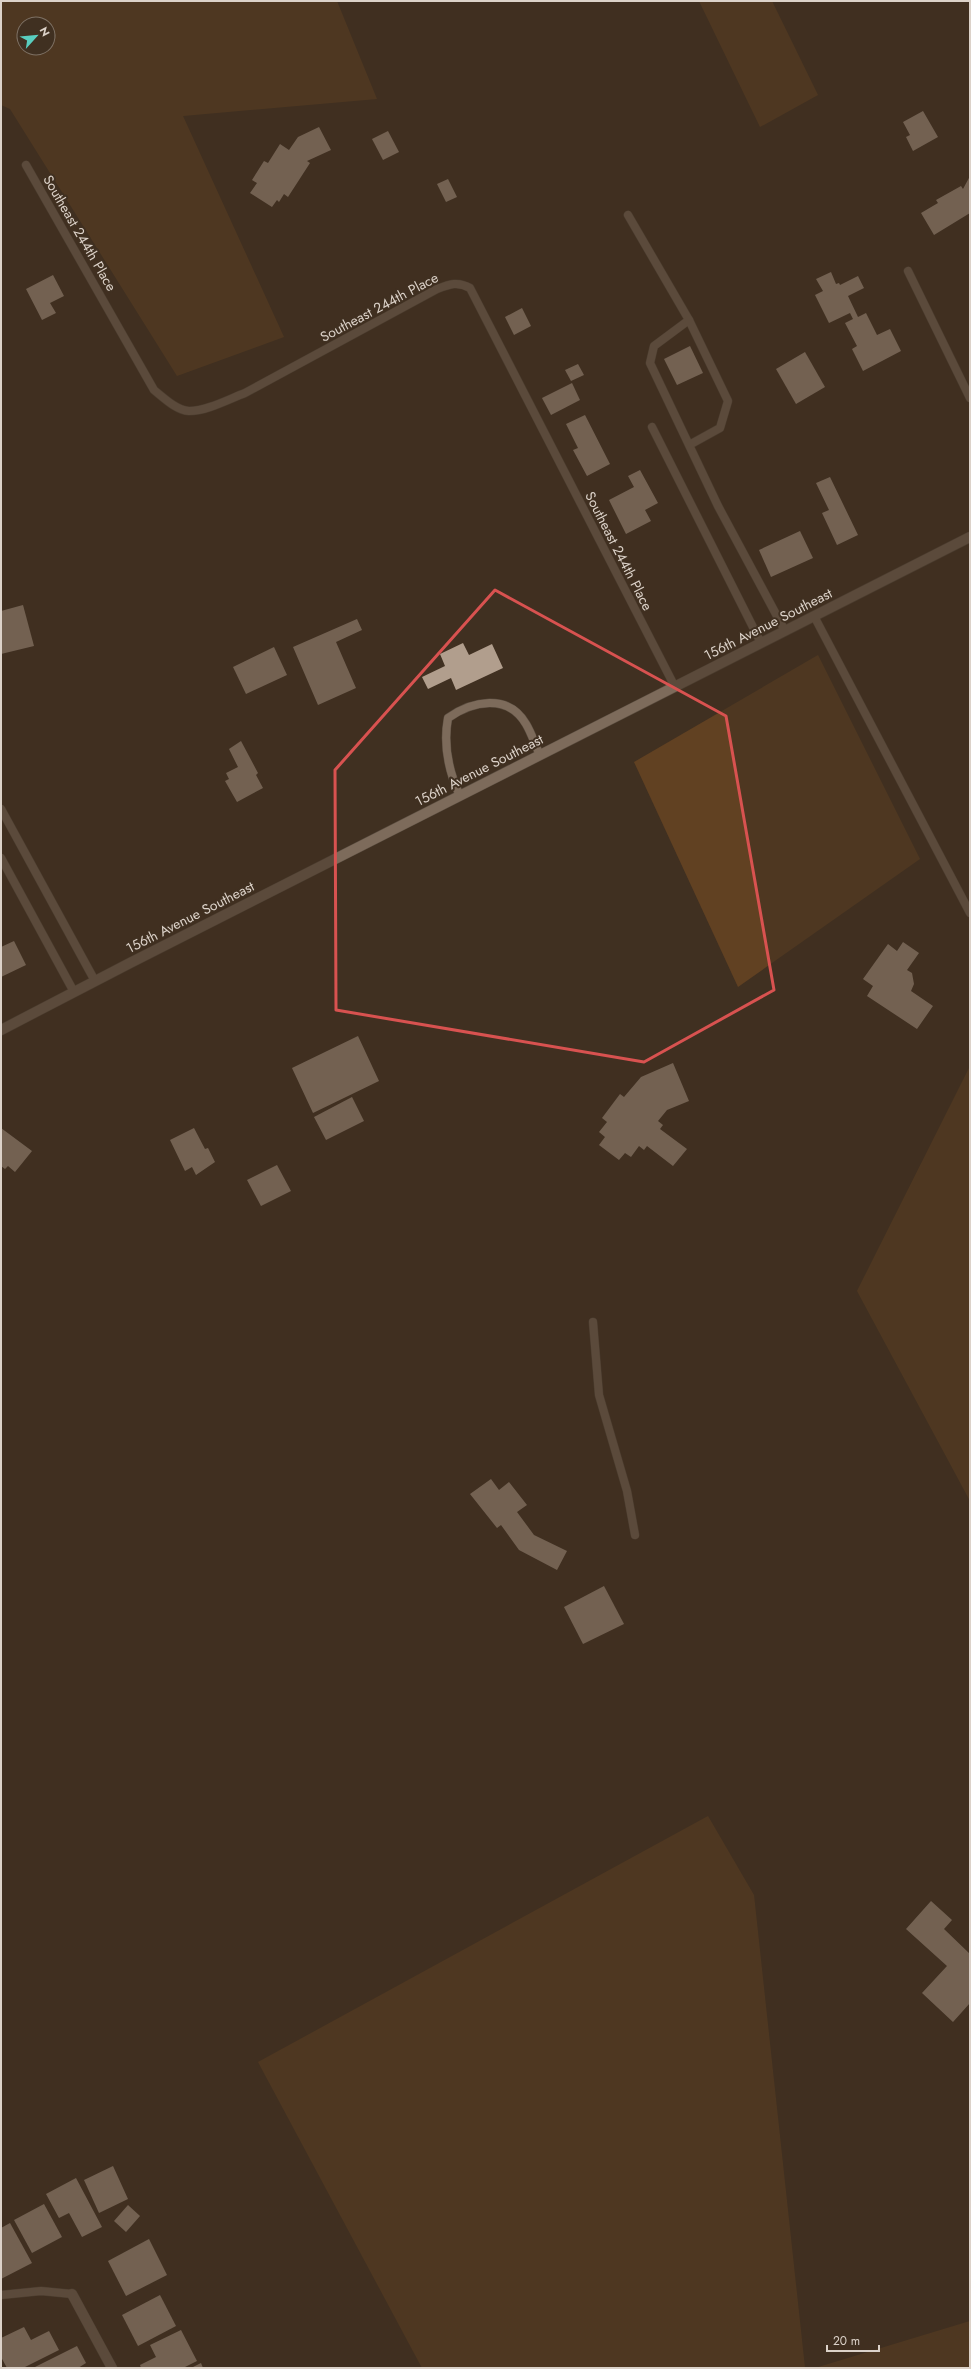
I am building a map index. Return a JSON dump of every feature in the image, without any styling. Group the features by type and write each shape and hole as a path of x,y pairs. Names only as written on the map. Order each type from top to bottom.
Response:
{"street":[{"name":"156th Avenue Southeast","path":"1,1030 784,631 970,538"},
{"path":"72,2294 112,2368"}],"lane":[{"name":"Southeast 244th Place","path":"26,165 154,390 171,404 188,411 212,405 245,393 437,289 451,284 462,284 470,288 675,687"},
{"path":"628,215 688,320 728,401 720,428 691,444"},
{"path":"908,271 970,398"},
{"path":"688,320 654,346 650,363 691,444 718,506 784,631"},
{"path":"652,427 761,643"},
{"path":"814,616 970,913"},
{"path":"460,796 452,778 446,749 446,732 448,718 460,709 477,703 498,702 514,711 526,723 540,755"},
{"path":"1,809 95,981"},
{"path":"1,858 74,992"},
{"path":"594,1322 598,1395 627,1491 635,1535"},
{"path":"1,2295 41,2291 72,2294"}],"highlighted area":[{"path":"495,590 726,716 774,990 644,1062 336,1010 335,770"}],"shaded area":[{"path":"1,1 337,1 377,99 183,116 284,337 177,376 10,109 1,105"},
{"path":"699,1 772,1 818,95 760,127"},
{"path":"818,655 920,859 738,987 634,762"},
{"path":"970,1066 970,1501 857,1291"},
{"path":"708,1816 754,1895 805,2368 422,2368 258,2062"},
{"path":"970,2321 970,2368 815,2368"}],"building":[{"path":"923,111 938,137 913,151 906,137 910,135 903,122"},
{"path":"319,127 331,150 307,161 310,163 288,197 284,194 279,202 277,200 272,207 250,193 257,183 252,180 264,161 268,163 280,144 289,150 298,137"},
{"path":"388,131 399,152 383,160 372,139"},
{"path":"970,176 970,213 934,235 921,213 938,203 936,200 961,186 963,189"},
{"path":"448,179 457,197 446,202 437,184"},
{"path":"831,272 836,284 839,283 840,285 858,276 864,288 848,296 858,317 866,313 877,335 890,329 901,351 863,371 852,349 857,346 845,323 853,319 850,313 829,323 815,295 823,291 816,279"},
{"path":"53,275 64,296 50,303 56,313 42,320 26,289"},
{"path":"522,308 531,326 514,335 505,317"},
{"path":"690,346 703,373 677,385 664,359"},
{"path":"805,352 825,387 796,404 776,369"},
{"path":"578,364 584,375 571,381 565,370"},
{"path":"572,383 580,400 551,415 542,398"},
{"path":"585,415 610,464 587,476 573,450 578,448 566,424"},
{"path":"640,470 658,503 645,510 651,521 626,534 609,500 634,487 628,476"},
{"path":"830,477 858,535 837,545 822,513 829,510 816,483"},
{"path":"800,531 813,558 771,577 759,550"},
{"path":"23,605 34,646 1,654 1,611"},
{"path":"357,619 362,630 336,642 356,688 318,705 293,647"},
{"path":"463,643 469,655 492,644 503,668 456,690 451,678 428,689 422,677 445,666 440,654"},
{"path":"274,647 287,675 246,694 233,667"},
{"path":"241,741 258,773 256,775 263,788 237,802 225,781 229,779 226,773 238,767 229,749"},
{"path":"14,941 26,965 1,977 1,947"},
{"path":"903,942 919,953 907,970 912,973 914,984 911,991 933,1006 917,1029 867,996 873,986 863,979 888,944 897,951"},
{"path":"358,1036 379,1081 313,1113 292,1068"},
{"path":"673,1063 689,1101 667,1110 658,1121 663,1125 660,1129 687,1149 673,1166 647,1146 644,1150 639,1146 631,1157 625,1153 619,1160 599,1145 605,1137 599,1132 607,1122 602,1118 620,1094 624,1097 641,1077"},
{"path":"352,1097 364,1121 326,1140 314,1117"},
{"path":"1,1128 32,1151 15,1172 8,1166 5,1169 1,1166"},
{"path":"194,1128 205,1149 208,1148 215,1162 196,1175 192,1167 185,1171 170,1140"},
{"path":"277,1165 291,1191 261,1206 247,1180"},
{"path":"491,1479 499,1490 509,1482 527,1505 517,1512 534,1535 567,1551 557,1570 519,1550 501,1525 497,1528 470,1494"},
{"path":"604,1586 624,1624 583,1644 564,1607"},
{"path":"931,1901 952,1920 944,1929 970,1954 970,2003 953,2022 922,1993 947,1966 906,1929"},
{"path":"113,2166 128,2199 99,2213 84,2180"},
{"path":"76,2178 102,2227 82,2237 69,2213 59,2218 46,2194"},
{"path":"44,2204 62,2237 32,2253 14,2220"},
{"path":"128,2205 140,2216 126,2232 114,2221"},
{"path":"10,2223 32,2263 1,2279 1,2228"},
{"path":"149,2239 167,2275 126,2296 108,2261"},
{"path":"160,2295 176,2326 138,2346 122,2315"},
{"path":"24,2327 31,2340 49,2331 59,2350 23,2368 7,2368 1,2357 1,2338"},
{"path":"181,2330 197,2361 183,2368 141,2368 140,2365 156,2357 150,2345"},
{"path":"77,2346 86,2363 78,2368 33,2368"},
{"path":"201,2363 203,2368 191,2368"}]}
